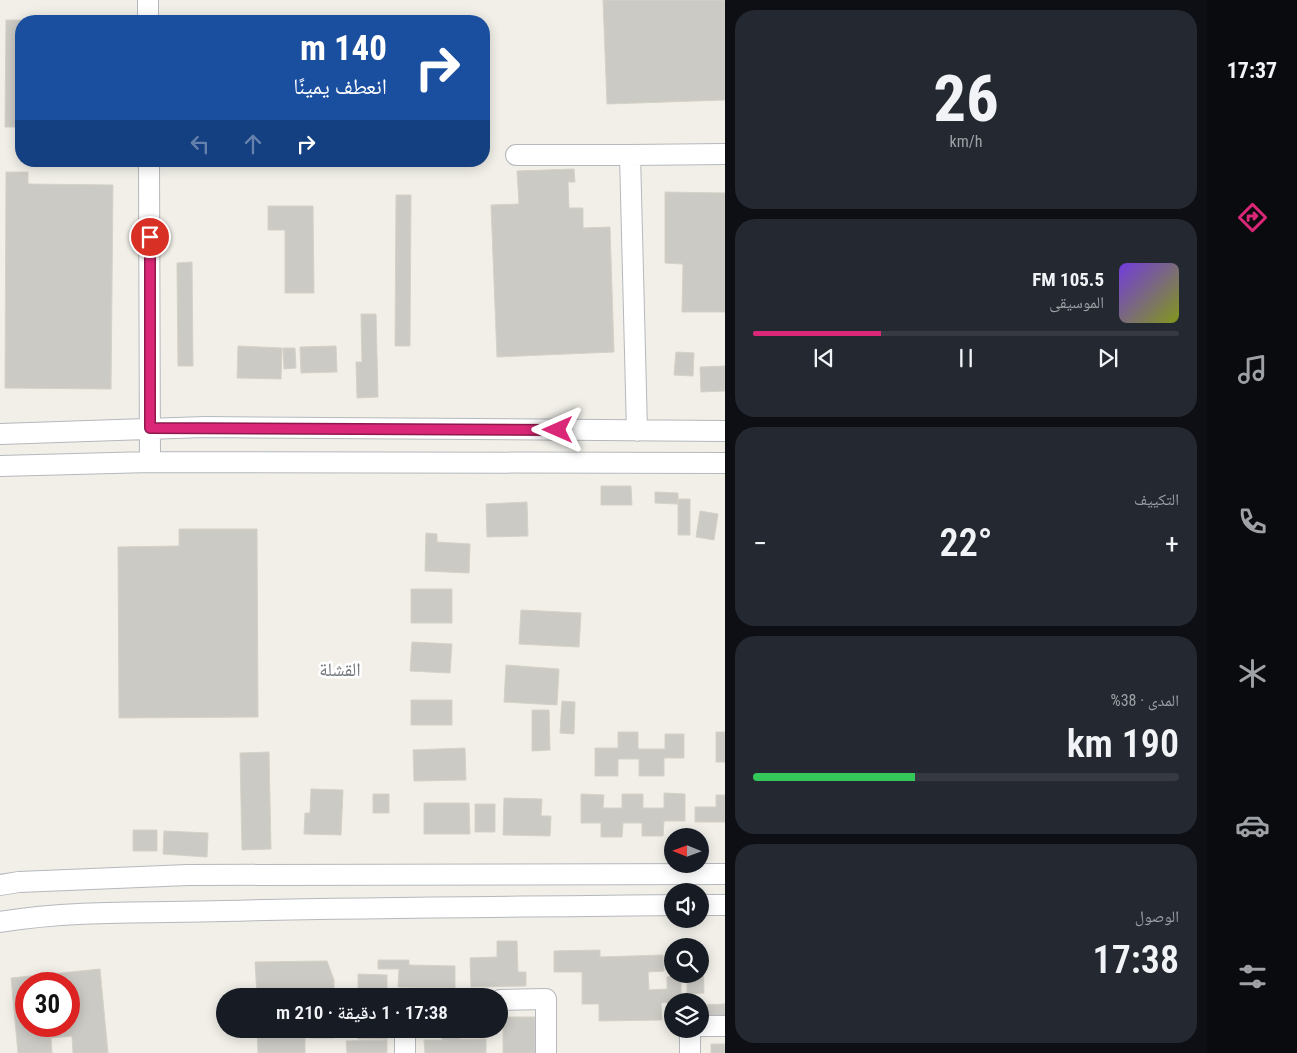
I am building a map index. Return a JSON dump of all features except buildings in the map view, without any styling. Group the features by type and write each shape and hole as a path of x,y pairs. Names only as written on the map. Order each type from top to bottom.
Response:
{"street":[{"path":"148,0 148,15"},
{"path":"516,155 724,154"},
{"path":"630,155 637,431"},
{"path":"149,167 150,462"},
{"path":"0,434 150,428 724,431"},
{"path":"0,466 150,462 724,463"},
{"path":"0,885 19,882 188,875 724,874"},
{"path":"0,922 25,918 106,914 664,905"},
{"path":"709,905 724,905"},
{"path":"508,1000 546,999 546,1053"},
{"path":"709,1026 724,1026"},
{"path":"405,1038 405,1053"},
{"path":"690,1038 690,1053"}],"district":[{"name":"القشلة","path":"340,669"}],"route":[{"path":"150,237 150,428 558,430"}]}
